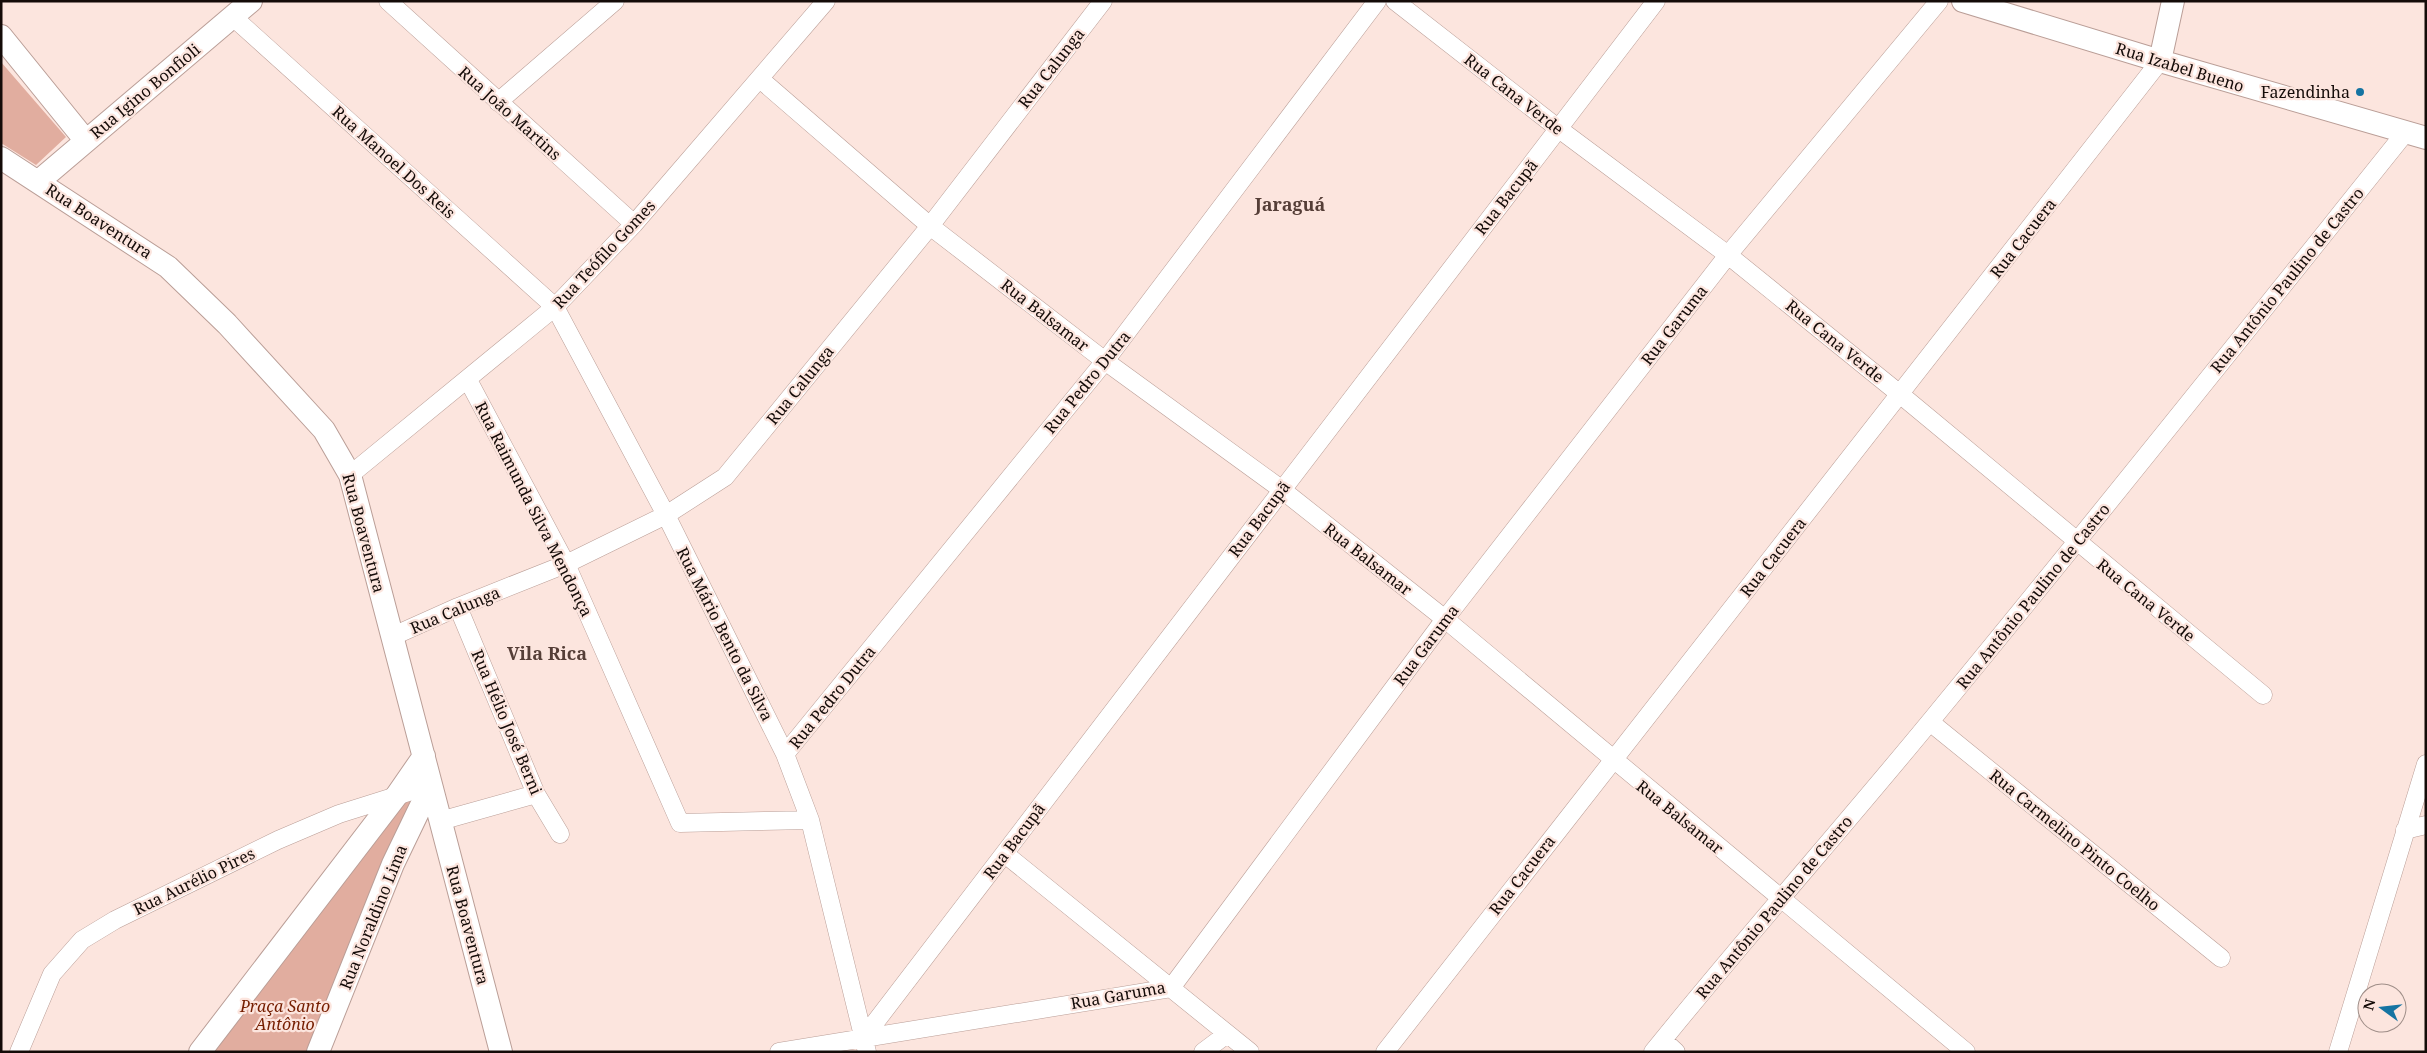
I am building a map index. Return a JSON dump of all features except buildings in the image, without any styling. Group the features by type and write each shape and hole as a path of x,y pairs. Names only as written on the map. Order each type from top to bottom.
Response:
{"street":[{"name":"Rua Igino Bonfioli","path":"39,181 251,1"},
{"name":"Rua João Martins","path":"388,1 634,224"},
{"path":"498,102 615,1"},
{"name":"Rua Teófilo Gomes","path":"350,475 555,307 634,224 826,1"},
{"name":"Rua Calunga","path":"391,637 458,607 566,564 666,515 725,477 930,226 1102,1"},
{"name":"Rua Pedro Dutra","path":"785,754 1105,361 1377,1"},
{"name":"Rua Cana Verde","path":"1395,1 1559,129 1728,255 1901,395 2262,696"},
{"name":"Rua Bacupã","path":"866,1045 1005,854 1281,489 1656,1"},
{"name":"Rua Garuma","path":"779,1052 866,1045 1171,988 1445,620 1728,255 1938,1"},
{"name":"Rua Izabel Bueno","path":"1963,1 2415,136"},
{"path":"2160,61 2173,1"},
{"name":"Rua Manoel Dos Reis","path":"233,17 555,307"},
{"path":"1,36 86,141"},
{"name":"Rua Cacuera","path":"1385,1052 1612,760 1901,395 2160,61"},
{"name":"Rua Balsamar","path":"760,79 930,226 1105,361 1281,489 1445,620 1966,1052"},
{"name":"Rua Antônio Paulino de Castro","path":"1658,1046 1780,898 1930,722 2415,136"},
{"name":"Rua Boaventura","path":"1,158 168,266 227,324 324,430 350,475 501,1052"},
{"name":"Rua Mário Bento da Silva","path":"555,307 666,515 785,754 810,820 866,1045"},
{"name":"Rua Raimunda Silva Mendonça","path":"468,380 566,564 680,822 810,820"},
{"name":"Rua Hélio José Berni","path":"458,607 536,794 560,834"},
{"name":"Rua Carmelino Pinto Coelho","path":"1930,722 2221,958"},
{"path":"200,1052 397,795 424,756"},
{"path":"2338,1052 2426,764"},
{"name":"Rua Aurélio Pires","path":"19,1052 52,974 82,940 115,920 278,840 339,814 431,785"},
{"name":"Rua Noraldino Lima","path":"318,1052 393,864 431,785"},
{"path":"440,821 536,794"},
{"path":"2405,830 2426,825"},
{"path":"1005,854 1250,1052"},
{"path":"1203,1052 1227,1034"},
{"path":"1658,1046 1676,1052"}],"green space":[{"path":"1,62 66,137 36,165 1,143"},
{"name":"Praça Santo Antônio","path":"415,790 310,1052 211,1052"}],"place":[{"name":"Fazendinha","path":"2360,92"}],"district":[{"name":"Jaraguá","path":"1290,204"},
{"name":"Vila Rica","path":"547,653"}]}
